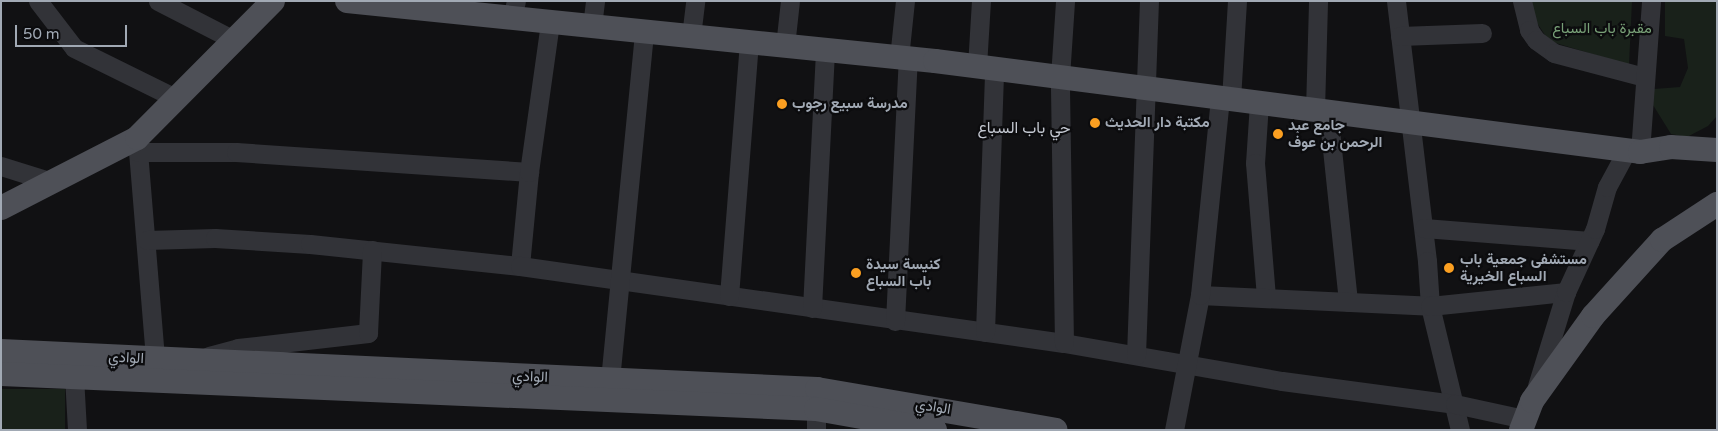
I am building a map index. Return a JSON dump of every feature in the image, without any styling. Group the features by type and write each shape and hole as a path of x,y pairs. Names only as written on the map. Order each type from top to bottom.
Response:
{"main road":[{"path":"1,208 52,182 137,145 175,98 273,1"},
{"path":"347,1 514,10 550,22 904,58 1634,151 1671,147 1717,150"},
{"path":"1521,420 1593,316 1662,240 1717,204"},
{"name":"الوادي","path":"1,351 817,389 1056,430"},
{"name":"الوادي","path":"1,374 74,376 816,419 935,430"}],"street":[{"path":"158,1 234,40"},
{"path":"592,26 595,1"},
{"path":"691,36 695,1"},
{"path":"785,46 790,1"},
{"path":"895,321 905,1"},
{"path":"981,1 985,68 985,332"},
{"path":"1064,343 1060,77 1065,1"},
{"path":"1136,355 1144,88 1149,1"},
{"path":"1174,430 1200,295 1237,1"},
{"path":"1318,1 1321,111 1348,302"},
{"path":"1396,1 1424,228 1430,306 1460,430"},
{"path":"1522,1 1529,30 1536,40 1554,53 1644,77"},
{"path":"147,240 215,238 372,250 622,279 895,321 1064,343 1282,381 1455,404 1521,420 1566,292 1590,241 1607,187 1634,151 1644,77 1651,1"},
{"path":"40,2 74,48 175,98"},
{"path":"520,266 530,172 550,22"},
{"path":"610,380 622,279 644,32"},
{"path":"1400,36 1482,33"},
{"path":"729,296 749,42"},
{"path":"812,308 825,50"},
{"path":"1259,103 1254,163 1266,298"},
{"path":"155,359 147,240 137,145 530,172"},
{"path":"1,166 52,182"},
{"path":"1424,228 1590,241"},
{"path":"189,361 238,348 368,333 372,250"},
{"path":"1200,295 1430,306 1566,292"},
{"path":"74,376 77,430"}],"green space":[{"name":"مقبرة باب السباع","path":"1530,1 1632,1 1629,65 1549,41 1533,17"},
{"path":"1665,1 1717,1 1717,116 1708,126 1687,137 1671,134 1653,105 1654,89 1680,87 1688,68 1684,39 1665,36"},
{"path":"1,389 65,389 65,430 1,430"}],"place":[{"name":"مدرسة سبيع رجوب","path":"782,104"},
{"name":"مكتبة دار الحديث","path":"1095,123"},
{"name":"جامع عبد الرحمن بن عوف","path":"1278,134"},
{"name":"مستشفى جمعية باب السباع الخيرية","path":"1449,268"},
{"name":"كنيسة سيدة باب السباع","path":"856,273"}],"district":[{"name":"حي باب السباع","path":"1024,128"}]}
